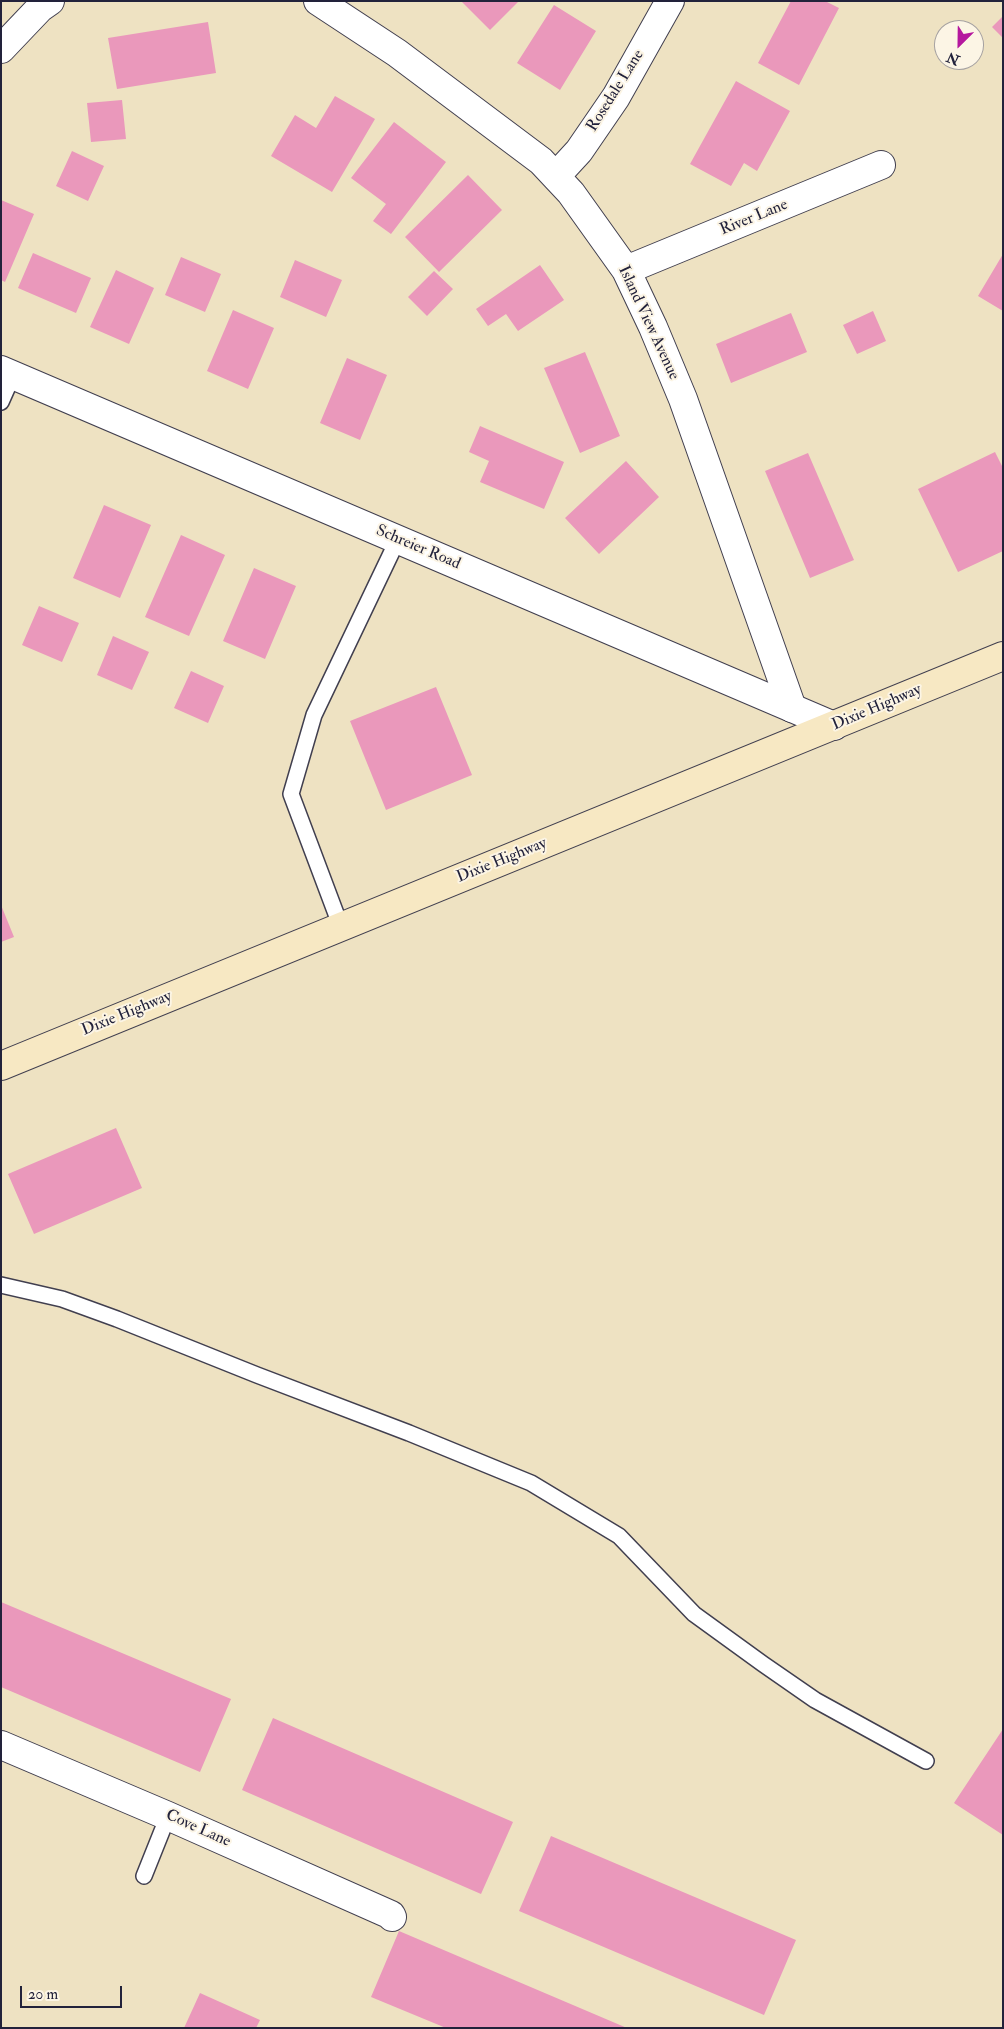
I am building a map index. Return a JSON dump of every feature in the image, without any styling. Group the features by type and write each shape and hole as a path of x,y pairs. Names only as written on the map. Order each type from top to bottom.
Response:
{"main road":[{"name":"Dixie Highway","path":"1,1066 1003,656"}],"street":[{"path":"1,49 40,8 50,1"},
{"name":"Island View Avenue","path":"318,1 398,53 541,161 587,213 626,270 653,327 683,400 792,708"},
{"name":"Rosedale Lane","path":"556,176 578,151 616,97 670,1"},
{"name":"River Lane","path":"626,270 881,165"},
{"name":"Schreier Road","path":"7,373 834,726"},
{"name":"Cove Lane","path":"1,1745 168,1816 390,1914 392,1917"}],"lane":[{"path":"1,402 7,373"},
{"path":"341,927 291,794 314,715 398,539"},
{"path":"1,1285 62,1299 117,1319 409,1433 531,1483 619,1536 694,1614 763,1664 816,1700 926,1761"},
{"path":"144,1876 168,1816"}],"building":[{"path":"463,1 519,1 490,30"},
{"path":"791,1 825,1 839,8 799,85 758,63"},
{"path":"554,5 596,31 560,90 517,63"},
{"path":"1003,16 1003,38 992,27"},
{"path":"208,22 216,73 117,89 108,38"},
{"path":"736,81 790,111 757,171 744,163 731,186 690,164"},
{"path":"335,96 375,119 332,192 271,156 295,115 316,128"},
{"path":"122,100 126,139 91,142 87,103"},
{"path":"394,122 446,162 391,234 373,221 386,204 351,178"},
{"path":"72,151 104,166 88,201 56,186"},
{"path":"468,175 502,210 439,272 405,237"},
{"path":"1,200 34,214 5,282 1,280"},
{"path":"33,253 91,278 76,313 18,288"},
{"path":"1003,254 1003,311 978,296"},
{"path":"181,257 221,274 205,312 165,295"},
{"path":"295,260 342,280 326,317 280,297"},
{"path":"540,265 564,300 518,331 506,314 488,326 476,309"},
{"path":"116,270 154,288 129,344 90,327"},
{"path":"434,271 453,289 427,316 408,297"},
{"path":"233,310 274,328 248,389 207,371"},
{"path":"873,311 886,341 857,354 843,325"},
{"path":"791,313 807,352 731,383 716,344"},
{"path":"585,352 620,436 580,453 544,368"},
{"path":"347,358 387,375 360,440 320,423"},
{"path":"480,426 564,462 544,509 480,482 489,461 469,452"},
{"path":"995,452 1003,468 1003,551 958,572 918,489"},
{"path":"808,453 854,560 810,578 765,471"},
{"path":"626,461 659,497 599,554 565,518"},
{"path":"104,505 151,525 120,598 73,578"},
{"path":"181,535 225,555 189,636 145,617"},
{"path":"254,568 296,586 265,659 223,641"},
{"path":"39,606 79,623 62,662 22,645"},
{"path":"113,636 149,652 132,690 97,675"},
{"path":"191,671 224,686 208,723 174,708"},
{"path":"436,687 472,775 386,810 350,721"},
{"path":"1,905 14,937 1,942"},
{"path":"116,1128 142,1188 34,1234 8,1174"},
{"path":"1,1602 231,1699 200,1772 1,1687"},
{"path":"273,1718 513,1822 481,1894 242,1790"},
{"path":"1003,1729 1003,1835 954,1803"},
{"path":"551,1836 796,1940 764,2015 519,1911"},
{"path":"399,1931 627,2028 446,2028 371,1997"},
{"path":"200,1993 260,2020 256,2028 184,2028"}]}
